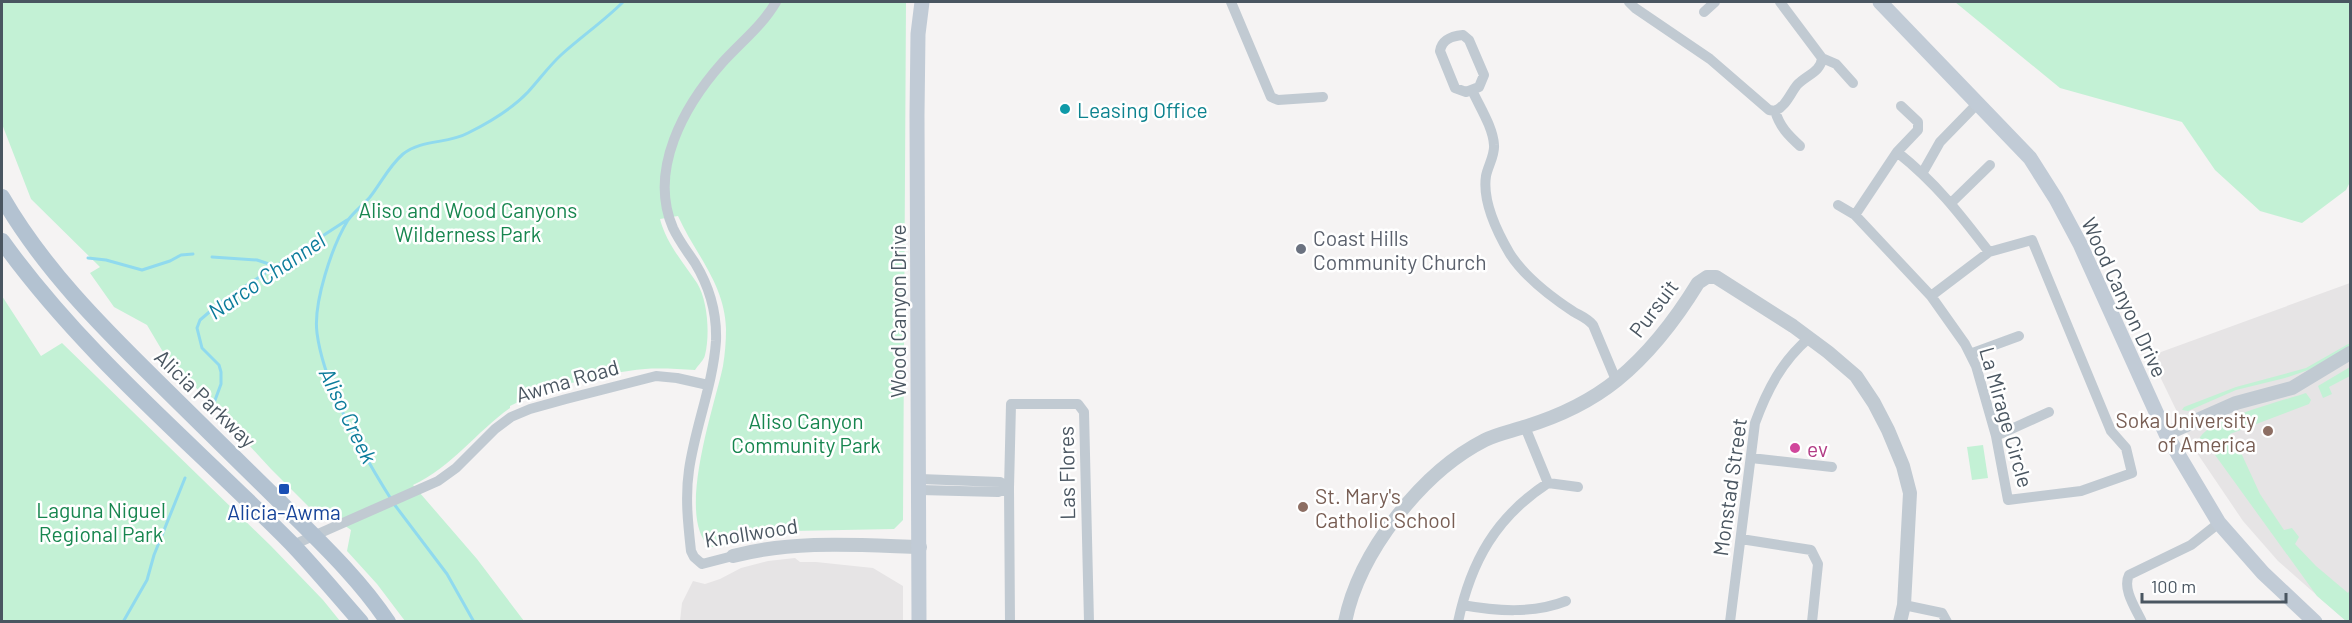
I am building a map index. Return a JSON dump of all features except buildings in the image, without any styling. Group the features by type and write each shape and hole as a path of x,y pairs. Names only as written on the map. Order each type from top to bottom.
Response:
{"main road":[{"name":"Wood Canyon Drive","path":"919,621 917,115 918,34 922,2"},
{"name":"Wood Canyon Drive","path":"1880,2 2030,158 2056,199 2080,244 2166,434 2219,523 2263,573 2315,621"},
{"name":"Alicia Parkway","path":"2,197 50,270 101,325 314,535 362,588 388,621"},
{"path":"2,241 32,284 102,361 292,545 361,621"}],"street":[{"path":"708,385 715,348 715,315 703,277 678,239 670,220 664,185 665,170 671,147 702,90 724,62 760,25 776,2"},
{"path":"1231,2 1270,97 1278,100 1323,97"},
{"path":"1629,2 1710,59 1769,110 1775,111 1784,106 1804,78 1818,69 1822,58"},
{"path":"1704,12 1715,2"},
{"path":"1780,2 1822,58 1836,64 1853,82"},
{"path":"1455,36 1463,36 1469,40 1484,75 1479,87 1472,90 1466,92 1455,88 1440,51 1441,45 1455,36"},
{"path":"1472,90 1495,146 1486,175 1485,189 1502,239 1511,255 1529,277 1593,325 1616,381"},
{"path":"1923,172 1940,142 1978,103"},
{"path":"1855,215 1897,152 1918,130 1918,122 1901,106"},
{"path":"1775,111 1779,124 1786,134 1800,146"},
{"path":"1897,152 1923,172 1951,203 1989,252 1931,296"},
{"path":"1951,203 1990,165"},
{"name":"La Mirage Circle","path":"1839,205 1855,215 1931,296 1970,354 1996,436 2008,500 2081,492 2132,473 2126,448 2111,431 2034,242 2030,239 1989,252"},
{"name":"Pursuit","path":"1345,621 1358,580 1377,544 1430,482 1457,458 1486,439 1525,427 1582,402 1616,381 1649,351 1698,283 1707,277 1716,277 1809,338 1856,376 1888,430 1903,466 1910,493 1904,605 1900,621"},
{"path":"1970,354 2019,336"},
{"name":"Monstad Street","path":"1730,621 1755,423 1764,399 1788,358 1809,338"},
{"path":"2166,434 2186,418 2237,395 2306,378 2350,353"},
{"name":"Awma Road","path":"292,545 438,481 456,468 504,422 530,409 656,376 708,385"},
{"name":"Knollwood","path":"708,385 687,481 691,551 702,564 782,546 809,544 920,547"},
{"name":"Las Flores","path":"1010,621 1011,404 1078,404 1084,412 1089,621"},
{"path":"1996,436 2049,412"},
{"path":"1525,427 1548,483"},
{"path":"1750,458 1832,467"},
{"path":"1458,621 1475,570 1493,533 1518,505 1548,483 1578,487"},
{"path":"920,484 998,492 1009,488"},
{"path":"2142,621 2129,593 2126,581 2129,575 2191,545 2219,523"},
{"path":"1741,539 1811,550 1818,564 1812,621"},
{"path":"1462,605 1493,610 1512,610 1551,607 1566,601"},
{"path":"1904,605 1939,612 1947,621"}],"shaded area":[{"name":"Soka University of America","path":"2350,283 2350,621 2346,621 2278,561 2243,521 2197,453 2150,356"},
{"path":"795,558 800,562 873,568 903,586 903,621 680,621 682,603 693,581 705,584 741,568 768,561"}],"green space":[{"path":"2,2 906,2 903,520 894,529 767,533 718,547 710,547 700,532 696,512 697,487 700,460 723,366 726,334 724,313 715,283 678,216 660,219 671,244 697,283 704,299 708,328 707,347 703,359 695,370 628,371 576,382 525,399 510,406 440,469 413,485 477,559 524,621 405,621 377,584 347,551 351,530 330,515 314,512 163,352 147,325 114,307 90,273 100,267 31,199 2,124"},
{"path":"1955,2 2350,2 2350,182 2346,190 2302,223 2260,211 2215,170 2182,122 2060,88"},
{"name":"Laguna Niguel Regional Park","path":"2,296 41,356 62,343 271,546 340,621 2,621"},
{"path":"2350,343 2350,347 2317,367 2285,378 2236,390 2188,411 2182,410 2184,407 2236,387 2306,368"},
{"path":"2350,367 2350,376 2329,387 2332,394 2323,398 2318,386"},
{"path":"2306,393 2311,400 2309,404 2230,434 2260,494 2284,530 2292,528 2299,537 2295,544 2316,566 2348,593 2350,589 2350,621 2346,621 2317,596 2210,448 2199,440 2215,425 2230,418"},
{"path":"1983,445 1988,478 1972,480 1967,447"}],"waterway":[{"name":"Aliso Creek","path":"391,499 368,461 336,397 327,375 317,333 321,291 330,259 342,231 348,220 370,197 389,169 403,154 418,146 460,136 484,125 507,110 528,92 561,55 623,2"},
{"name":"Narco Channel","path":"214,403 221,384 221,372 219,365 202,348 197,328 200,320 221,302 347,220"},
{"path":"88,258 106,260 142,270 181,255 193,254"},
{"path":"212,257 257,260 275,266"},
{"name":"Narco Channel","path":"123,622 147,580 154,555 185,478"},
{"name":"Aliso Creek","path":"394,504 447,574 474,622"}],"place":[{"name":"Leasing Office","path":"1065,109"},
{"name":"Coast Hills Community Church","path":"1301,249"},
{"name":"Soka University of America","path":"2268,431"},
{"name":"ev","path":"1795,448"},
{"name":"Alicia-Awma","path":"284,489"},
{"name":"St. Mary's Catholic School","path":"1303,507"}],"park label":[{"name":"Aliso and Wood Canyons Wilderness Park","path":"468,221"},
{"name":"Aliso Canyon Community Park","path":"806,432"}]}
